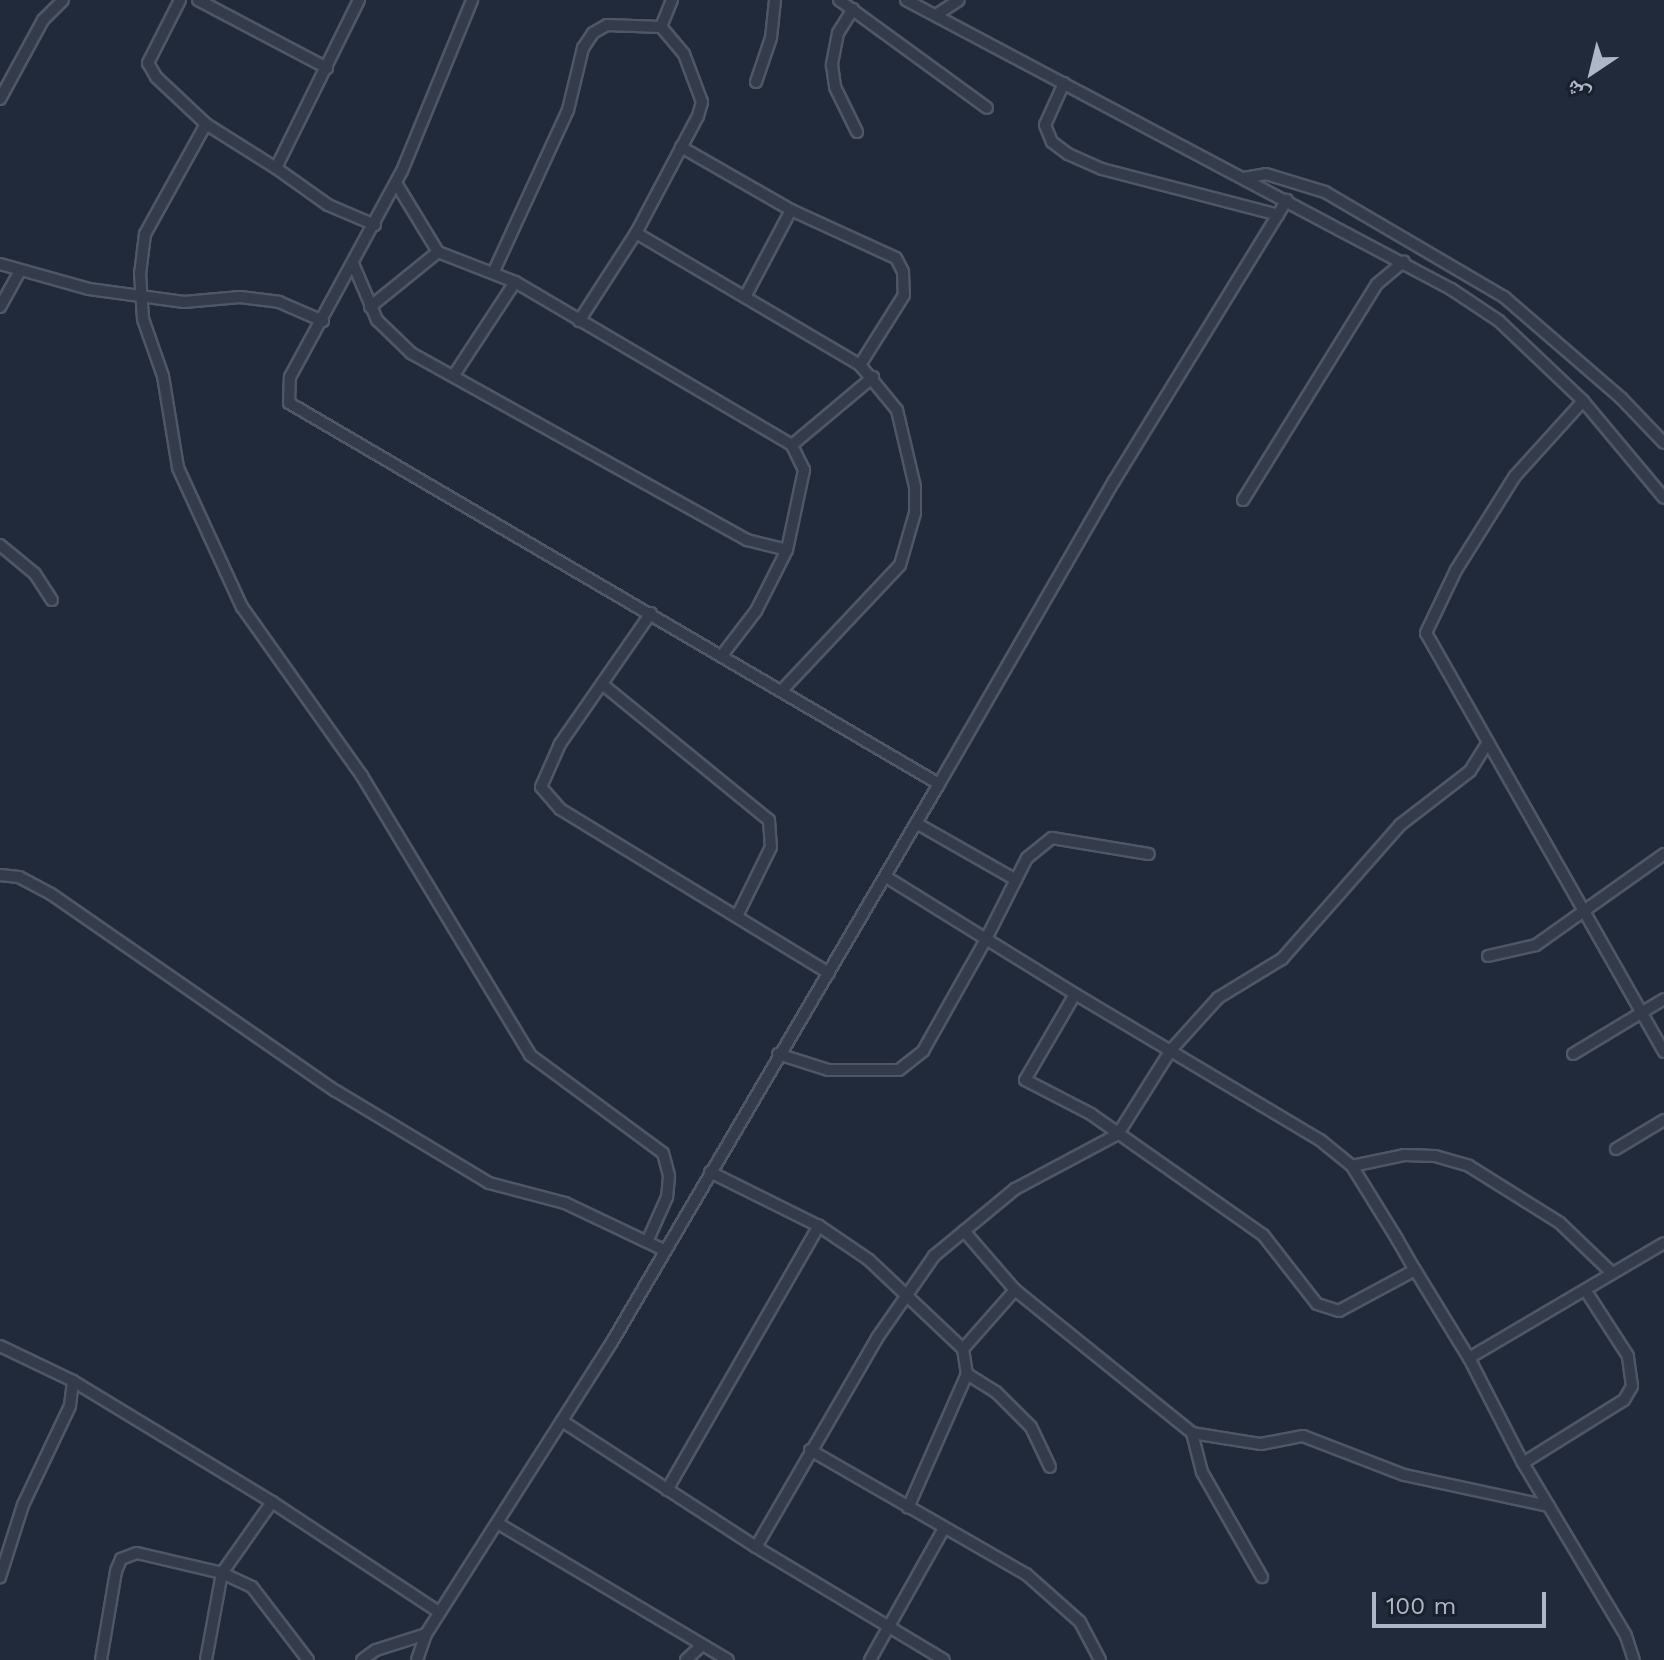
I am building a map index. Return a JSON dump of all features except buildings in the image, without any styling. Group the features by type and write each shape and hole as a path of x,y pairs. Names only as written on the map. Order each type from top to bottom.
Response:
{"street":[{"path":"0,99 43,20 63,0"},
{"path":"180,0 148,63 156,77 206,124 328,205 375,225"},
{"path":"198,0 327,68"},
{"path":"276,168 359,0"},
{"path":"472,0 396,183 354,266 290,377 289,403 783,689 939,784"},
{"path":"661,27 672,0"},
{"path":"756,82 771,38 775,0"},
{"path":"839,0 987,108"},
{"path":"906,0 1404,261 1499,321 1583,401 1664,498"},
{"path":"936,15 959,0"},
{"path":"853,9 838,33 832,65 835,87 857,132"},
{"path":"494,271 568,110 583,48 593,33 607,25 661,27 684,54 702,102 636,233 579,321"},
{"path":"1064,83 1045,125 1052,142 1068,154 1102,169 1278,215"},
{"path":"206,124 145,234 141,296 143,319 163,376 178,468 224,577 309,708 362,776 530,1055 663,1153 669,1166 667,1197 647,1242"},
{"path":"681,147 791,210 896,258 903,272 904,295 860,365"},
{"path":"1244,178 1266,174 1325,192 1504,297 1621,398 1664,443"},
{"path":"396,183 438,252 471,268 494,271 515,282 792,445 804,470 787,550 756,611 723,654"},
{"path":"417,1660 426,1634 439,1612 499,1524 562,1421 886,877 1114,481 1287,200"},
{"path":"745,297 791,210"},
{"path":"636,233 860,365 873,377 897,410 912,463 915,513 908,543 885,583 783,689"},
{"path":"370,307 438,252"},
{"path":"1243,500 1377,284 1404,261"},
{"path":"0,264 19,273 184,302 240,297 279,302 323,321"},
{"path":"354,266 370,307 387,333 411,353 747,540 787,550"},
{"path":"0,307 19,273"},
{"path":"454,375 515,282"},
{"path":"792,445 873,377"},
{"path":"1583,401 1515,476 1456,570 1426,633 1664,1052"},
{"path":"0,545 35,574 52,600"},
{"path":"651,613 560,744 541,787 560,809 829,973"},
{"path":"602,684 769,820 771,847 737,916"},
{"path":"756,1547 877,1338 934,1256 1015,1189 1118,1134 1171,1050 1218,998 1282,959 1400,825 1470,771 1488,742"},
{"path":"916,823 1016,880"},
{"path":"778,1054 828,1070 899,1070 911,1065 986,939 1027,858 1052,838 1149,854"},
{"path":"1488,956 1536,945 1586,913 1664,854"},
{"path":"0,875 19,877 51,894 336,1091 489,1183 565,1203 664,1250"},
{"path":"886,877 1320,1140 1352,1166 1469,1358 1523,1463 1626,1636 1634,1660"},
{"path":"1075,994 1025,1080 1091,1114 1263,1235 1317,1304 1339,1311 1415,1270"},
{"path":"1573,1054 1639,1011 1664,999"},
{"path":"1616,1149 1664,1120"},
{"path":"1352,1166 1404,1155 1435,1156 1469,1166 1560,1223 1611,1272"},
{"path":"710,1172 819,1226 909,1295 963,1349 967,1374 908,1508"},
{"path":"667,1490 819,1226"},
{"path":"964,1231 1015,1290 1192,1433 1261,1444 1303,1436 1404,1475 1549,1506"},
{"path":"1469,1358 1664,1243"},
{"path":"963,1349 1015,1290"},
{"path":"1523,1463 1624,1400 1632,1386 1628,1356 1586,1291"},
{"path":"0,1346 73,1381 272,1502 439,1612"},
{"path":"967,1374 996,1392 1031,1427 1050,1467"},
{"path":"0,1577 23,1505 70,1406 73,1381"},
{"path":"562,1421 756,1547 944,1660"},
{"path":"1192,1433 1202,1472 1262,1577"},
{"path":"810,1450 1026,1574 1057,1598 1080,1622 1100,1660"},
{"path":"206,1660 222,1573 272,1502"},
{"path":"499,1524 728,1660"},
{"path":"870,1660 944,1528"},
{"path":"101,1660 116,1571 127,1555 222,1573 267,1600 304,1659"},
{"path":"362,1660 376,1650 426,1634"},
{"path":"686,1660 702,1645"}]}
